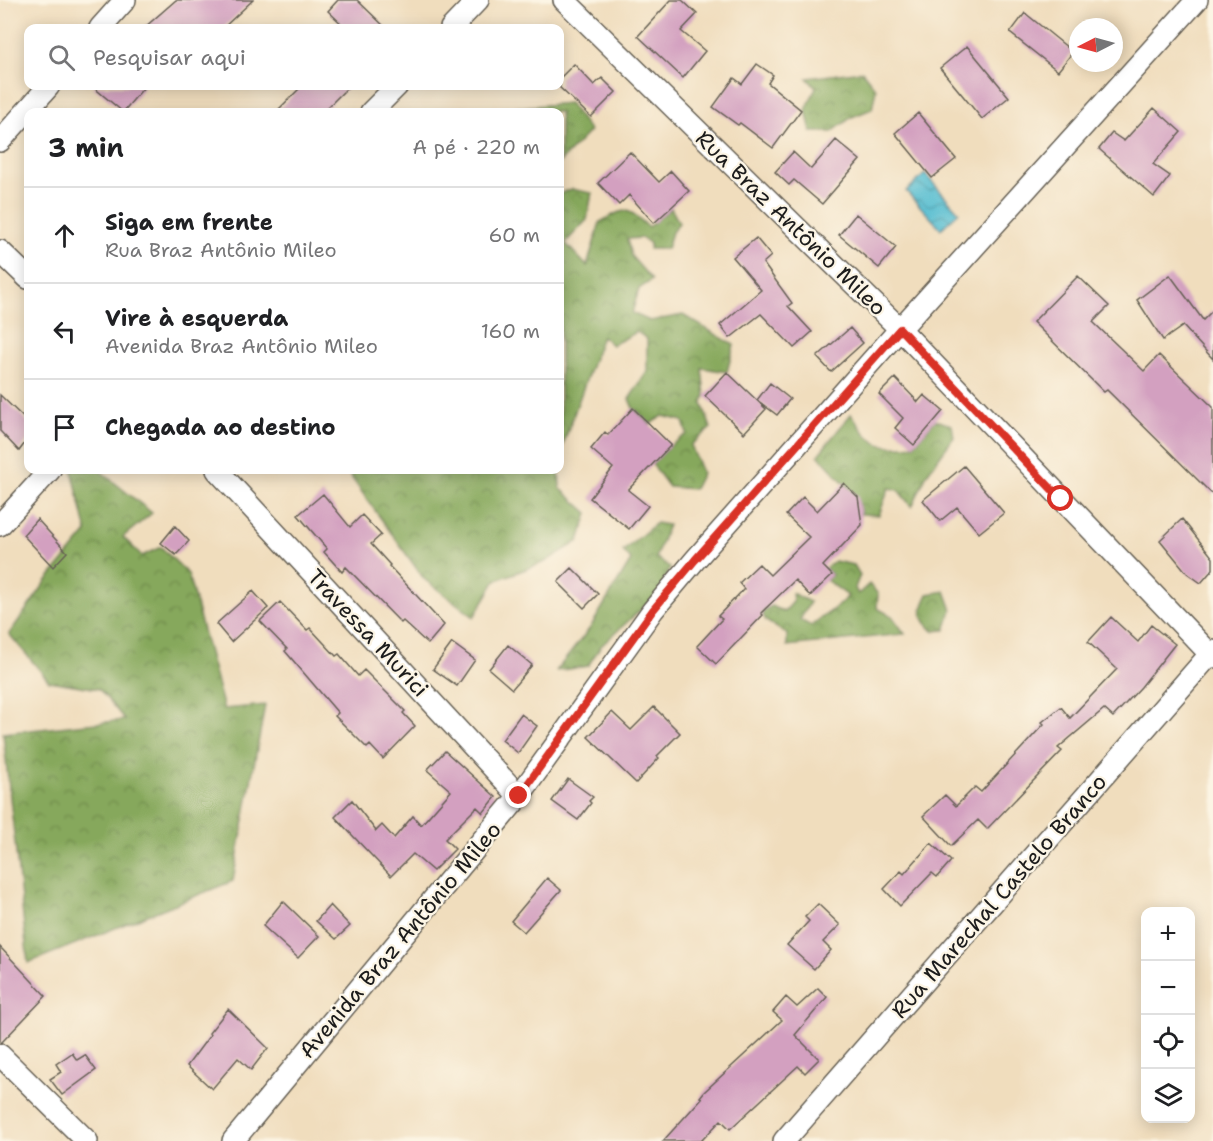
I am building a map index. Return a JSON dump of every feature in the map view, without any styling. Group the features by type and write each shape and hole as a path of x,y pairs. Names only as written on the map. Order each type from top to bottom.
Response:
{"street":[{"path":"104,24 125,0"},
{"path":"455,24 478,0"},
{"name":"Rua Braz Antônio Mileo","path":"564,0 900,329 1212,654"},
{"name":"Avenida Braz Antônio Mileo","path":"233,1141 519,796 653,610 695,560 1197,0"},
{"path":"29,108 45,90"},
{"path":"375,108 393,90"},
{"path":"0,141 24,114"},
{"path":"0,251 24,274"},
{"path":"0,525 46,474"},
{"name":"Travessa Murici","path":"221,474 519,796"},
{"name":"Rua Marechal Castelo Branco","path":"784,1141 1212,654"},
{"path":"0,1055 87,1141"}],"green space":[{"path":"862,71 876,89 872,109 852,117 832,132 811,132 806,110 816,87 807,78"},
{"path":"569,103 590,131 564,158 564,108 510,108"},
{"path":"571,189 592,193 587,220 565,243 587,266 600,222 626,211 635,215 648,227 671,208 679,223 672,232 667,249 649,249 650,243 642,238 627,239 631,256 652,280 639,289 632,313 650,321 683,315 734,345 727,372 702,368 705,396 702,403 711,428 691,445 702,473 694,489 669,487 652,464 671,445 687,434 683,421 663,416 650,424 633,408 629,399 647,372 647,339 637,332 612,345 602,336 564,442 564,192"},
{"path":"851,414 870,438 882,445 891,446 914,445 935,420 952,425 954,437 927,474 912,507 898,490 889,488 879,515 861,514 857,497 818,455"},
{"path":"73,474 104,474 152,513 123,537 142,556 161,547 188,574 224,709 265,705 233,881 28,963 3,733 125,720 99,689 49,681 9,634 48,579 87,532"},
{"path":"349,474 559,474 560,488 588,513 579,541 545,562 496,580 474,617 424,579"},
{"path":"656,523 668,525 656,557 670,568 661,591 600,647 588,666 556,671 590,628 631,560 623,551"},
{"path":"835,561 854,565 860,575 855,588 858,594 869,584 878,594 877,608 892,616 905,634 787,646 787,634 766,621 763,615 764,610 772,606 784,612 793,602 792,593 810,602 800,620 811,626 848,596 826,580 832,575 825,568"},
{"path":"945,591 952,610 945,630 933,631 922,617 923,605 928,594"}],"water":[{"path":"925,174 959,212 941,229 906,191"}],"building":[{"path":"176,0 253,0 227,24 149,24"},
{"path":"338,0 357,0 382,24 342,24 328,11"},
{"path":"671,0 682,0 697,14 681,31 705,51 683,78 638,36"},
{"path":"1025,13 1069,49 1069,57 1058,71 1010,33"},
{"path":"967,46 1009,97 982,119 940,68"},
{"path":"574,64 594,85 602,78 616,92 591,117 562,90 564,74"},
{"path":"757,64 773,75 768,83 801,110 773,148 740,123 738,125 713,107 734,78 742,84"},
{"path":"97,90 142,90 126,108 118,108"},
{"path":"298,90 345,90 327,108 280,108"},
{"path":"1154,108 1181,132 1153,164 1170,176 1154,197 1099,149 1112,133 1124,141"},
{"path":"918,113 956,159 932,178 895,133"},
{"path":"836,140 860,160 822,204 794,180 789,185 775,172 793,152 811,169"},
{"path":"630,152 659,182 671,171 689,191 654,223 629,195 619,205 598,183"},
{"path":"856,214 896,247 879,268 839,235"},
{"path":"756,238 771,256 763,263 792,303 788,306 812,332 794,348 761,314 730,338 720,325 761,290 733,257"},
{"path":"1170,275 1203,320 1213,310 1213,359 1183,326 1163,340 1137,300"},
{"path":"1078,276 1109,306 1093,322 1144,371 1159,355 1213,407 1213,495 1107,390 1104,392 1033,322"},
{"path":"850,328 863,343 831,372 817,357"},
{"path":"727,372 766,409 744,433 705,396"},
{"path":"895,378 918,402 924,395 943,411 914,445 895,428 903,418 879,394"},
{"path":"770,383 790,399 777,415 757,400"},
{"path":"0,395 24,418 24,444 19,451 0,431"},
{"path":"633,408 671,445 628,490 648,506 629,529 590,498 613,468 591,449 605,432 608,435"},
{"path":"964,466 1004,513 979,533 957,507 940,521 923,500"},
{"path":"844,483 858,497 862,525 823,566 832,575 810,596 795,580 761,613 763,615 716,664 697,646 722,619 718,616 744,589 739,583 759,564 770,575 809,537 786,515 803,497 817,511"},
{"path":"323,494 350,527 362,515 381,535 371,544 444,625 428,644 403,621 401,623 346,567 342,572 324,552 327,549 298,515"},
{"path":"37,519 67,552 53,567 23,535"},
{"path":"1182,519 1213,558 1213,569 1201,583 1187,573 1160,540"},
{"path":"175,526 189,541 176,555 161,543"},
{"path":"572,568 598,594 584,608 558,582"},
{"path":"253,591 268,608 231,642 216,624"},
{"path":"280,602 307,630 310,628 336,656 339,654 358,676 364,670 405,711 403,713 415,726 383,759 370,745 367,748 335,716 338,713 285,651 287,649 260,621"},
{"path":"1111,617 1138,642 1151,625 1175,644 1141,687 1113,717 1104,709 1058,748 1062,751 987,829 978,820 951,846 923,816 945,795 956,806 975,787 981,792 1044,724 1042,722 1061,707 1070,718 1117,669 1088,642"},
{"path":"452,643 475,660 457,686 433,669"},
{"path":"508,645 532,665 512,689 489,669"},
{"path":"654,707 680,733 657,756 659,758 636,783 588,737 612,712 631,730"},
{"path":"521,714 537,726 518,753 502,740"},
{"path":"445,751 496,797 483,813 477,807 445,839 455,849 433,871 413,854 391,876 335,817 352,800 376,831 382,825 394,838 413,816 421,825 451,791 427,770"},
{"path":"568,779 593,797 578,820 552,801"},
{"path":"931,843 951,861 937,877 932,873 900,906 884,889 901,871 904,874"},
{"path":"547,878 561,890 524,932 511,921"},
{"path":"283,901 319,936 298,958 263,926"},
{"path":"818,904 840,925 823,942 831,950 814,969 787,945 809,921 805,917"},
{"path":"330,905 350,926 336,939 316,921"},
{"path":"0,947 46,996 1,1043 0,1043"},
{"path":"818,988 827,997 795,1035 819,1059 805,1073 798,1066 730,1129 721,1120 701,1141 663,1141 702,1098 700,1097 704,1092 782,1020 773,1012 786,997 797,1007"},
{"path":"228,1009 268,1048 251,1070 238,1058 212,1089 187,1066"},
{"path":"72,1053 77,1060 85,1055 96,1070 62,1095 50,1079 61,1072 56,1064"}],"route":[{"path":"519,796 653,610 900,329 1061,499"}]}
